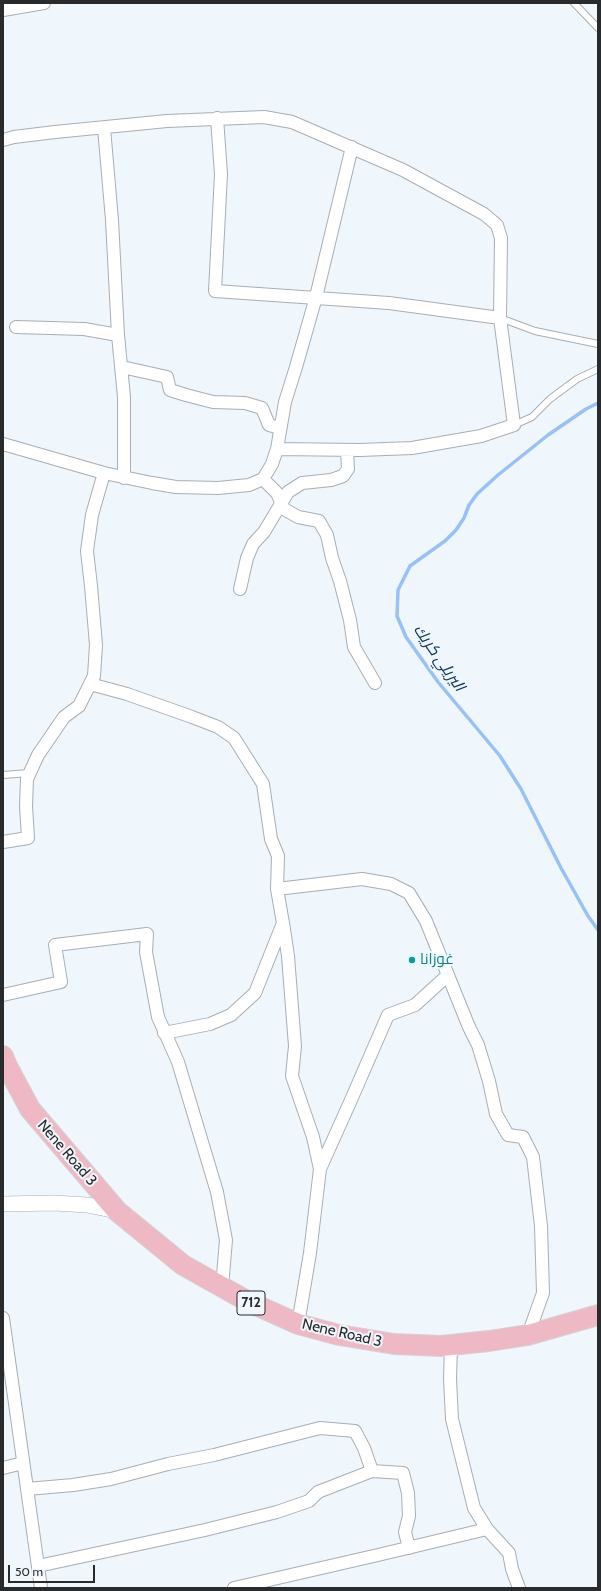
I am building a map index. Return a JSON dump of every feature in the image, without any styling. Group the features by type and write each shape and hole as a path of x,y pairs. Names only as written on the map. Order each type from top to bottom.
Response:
{"main road":[{"name":"Nene Road 3","path":"3,1056 6,1066 30,1109 117,1211 183,1265 249,1302 298,1324 340,1335 394,1344 441,1346 528,1335 598,1315"}],"street":[{"path":"3,10 44,3"},
{"path":"3,140 41,133 166,121 264,117 292,122 403,170 484,214 497,225 501,238 500,318 514,424 481,436 412,448 347,450 277,449"},
{"path":"217,118 221,174 215,291 389,303 500,318"},
{"path":"104,128 112,220 118,335 124,397 124,478"},
{"path":"3,444 124,478 176,487 218,488 249,485 263,479 272,464 277,449 285,402 316,297 352,147"},
{"path":"16,327 84,329 118,335"},
{"path":"122,367 166,377 170,390 186,395 213,402 245,402 262,408 269,425 280,428"},
{"path":"240,589 247,558 253,544 264,532 288,492 302,483 331,480 343,476 348,469 347,450"},
{"path":"3,842 28,838 26,806 27,779 38,755 64,717 79,706 94,676 96,645 87,551 92,515 104,473"},
{"path":"263,479 277,493 284,509 298,517 319,521 327,535 350,620 354,647 375,683"},
{"path":"90,684 127,694 218,727 234,738 262,784 271,839 278,856 277,889 288,956 295,1046 292,1076 313,1137 320,1169"},
{"path":"277,889 362,879 391,884 409,893 426,921 469,1027 478,1045 489,1081 496,1114 508,1135 523,1138 533,1157 541,1226 543,1294 528,1335"},
{"path":"164,1033 210,1024 231,1014 255,993 283,923"},
{"path":"3,995 61,982 55,946 146,934 146,952 158,1017 178,1062 217,1192 226,1240 222,1287"},
{"path":"298,1324 310,1253 320,1169 388,1015 415,1005 448,975"},
{"path":"3,1204 54,1203 87,1205 117,1211"},
{"path":"3,1318 41,1588"},
{"path":"451,1345 450,1379 452,1419 474,1508 487,1529 509,1553 512,1569 519,1588"},
{"path":"27,1489 73,1485 112,1478 168,1464 214,1455 320,1428 355,1431 364,1448 372,1471"},
{"path":"3,1468 23,1463"},
{"path":"38,1566 205,1530 277,1512 309,1501 318,1492 372,1471 403,1473 408,1493 409,1516 405,1532 409,1548"},
{"path":"234,1588 487,1529"}],"lane":[{"path":"574,3 598,28"},
{"path":"500,318 535,331 598,344"},
{"path":"514,424 532,417 550,399 577,378 598,369"},
{"path":"3,776 30,773"}],"waterway":[{"name":"اليريلي كريك","path":"598,403 586,409 548,435 477,494 469,505 464,518 456,530 445,541 410,566 398,590 397,616 406,637 438,682 500,756 521,789 561,868 588,916 598,930"}],"place":[{"name":"غوزانا","path":"412,960"}]}
